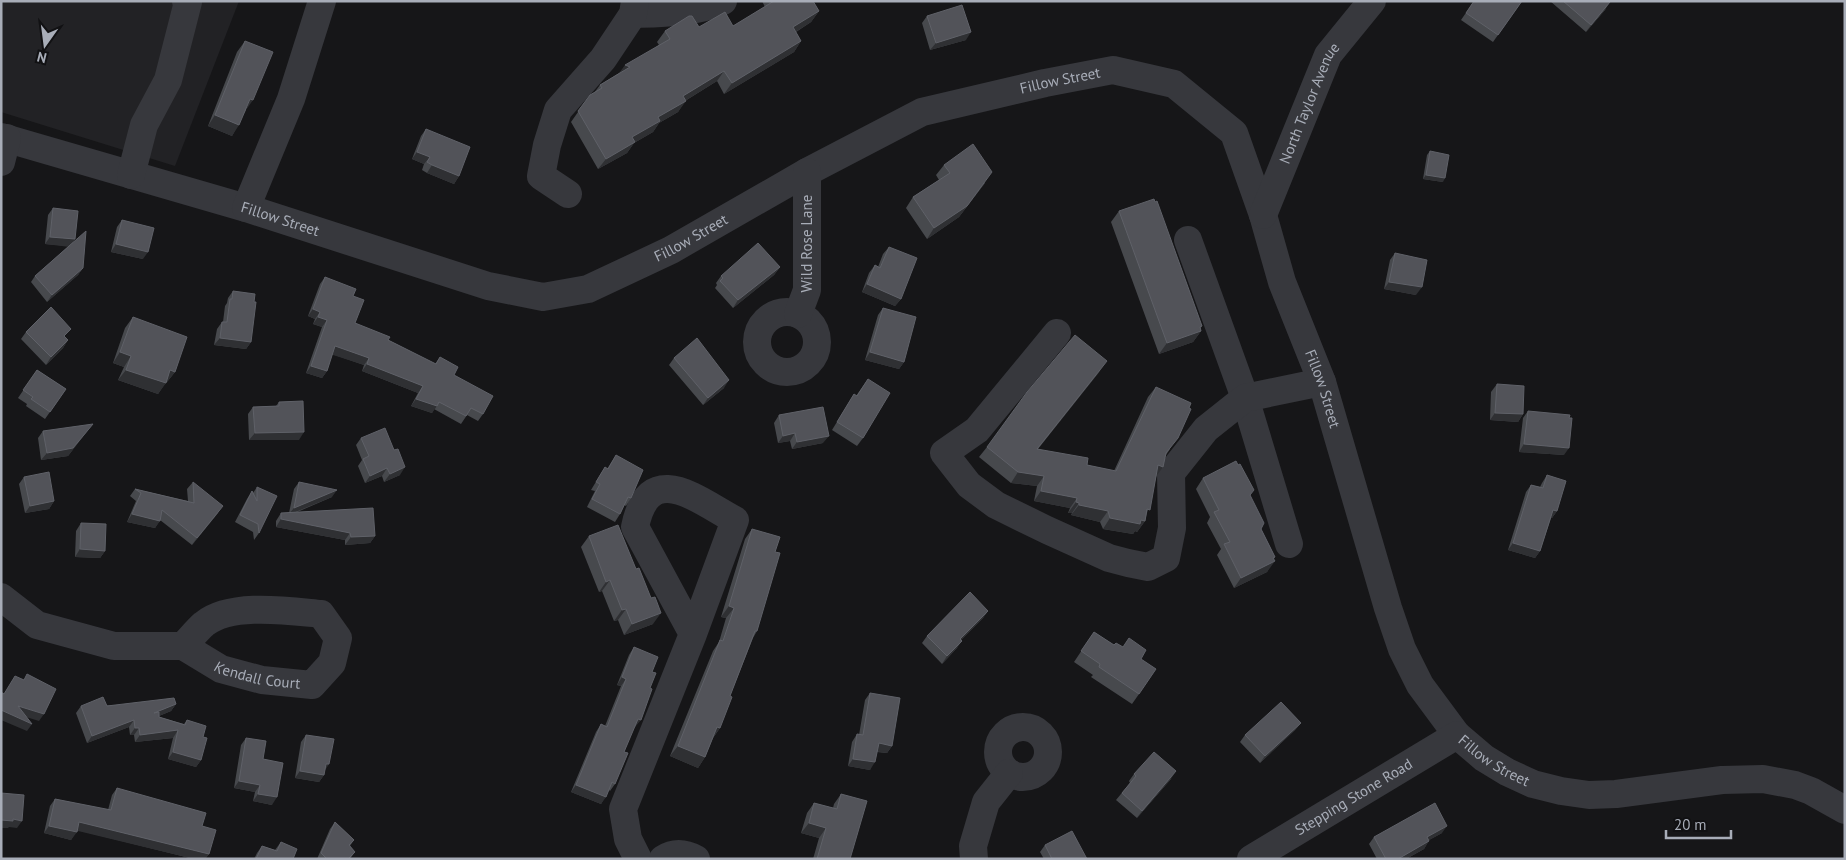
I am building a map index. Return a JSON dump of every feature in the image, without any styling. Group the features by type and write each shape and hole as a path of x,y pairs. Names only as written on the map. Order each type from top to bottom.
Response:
{"street":[{"path":"131,175 144,124 168,80 188,2 186,1"},
{"path":"246,208 291,99 322,1"},
{"path":"568,194 541,176 547,145 558,110 603,59 634,7 679,12 709,7 723,1"},
{"name":"North Taylor Avenue","path":"1263,215 1328,55 1372,1"},
{"name":"Fillow Street","path":"3,146 131,175 246,208 488,286 543,297 588,289 671,250 806,172 922,112 1045,83 1113,70 1174,84 1234,133 1263,215 1282,282 1322,382 1388,608 1402,649 1420,685 1457,735 1484,758 1507,772 1532,784 1561,791 1588,795 1616,794 1722,780 1763,779 1795,785 1845,810"},
{"name":"Wild Rose Lane","path":"798,314 807,290 806,172"},
{"path":"1188,240 1245,398 1289,544"},
{"path":"1057,333 976,430 944,453 970,485 996,505 1109,558 1148,567 1166,558 1172,528 1171,473 1206,429 1245,398 1322,382"},
{"path":"638,859 628,839 623,809 693,634 735,520 684,493 667,487 652,492 646,499 638,513 635,527 693,634"},
{"path":"1,597 37,626 114,646 183,646"},
{"name":"Kendall Court","path":"282,610 321,614 338,638 332,664 312,685 262,680 221,669 183,646 206,623 234,611 282,610"},
{"name":"Stepping Stone Road","path":"1251,859 1457,735"},
{"path":"974,859 973,846 986,802 1009,773"},
{"path":"662,859 677,853 696,859"}],"shaded area":[{"path":"1,1 239,1 175,166 1,112"}],"building":[{"path":"774,1 813,1 819,11 793,27 801,41 732,83 724,71 683,96 686,101 658,117 660,121 632,137 635,142 606,159 578,111 590,95 602,88 600,85 630,67 625,65 670,39 665,31 689,16 692,16 699,27 725,12 733,26"},
{"path":"1474,1 1522,1 1498,35 1466,13"},
{"path":"1563,1 1609,1 1610,2 1591,25"},
{"path":"962,5 971,32 936,43 927,16"},
{"path":"245,41 273,52 253,100 250,99 239,125 215,115"},
{"path":"426,129 470,147 459,176 432,165 427,162 430,157 417,152"},
{"path":"973,144 992,172 967,206 934,228 913,197 950,173 944,165"},
{"path":"1430,151 1449,155 1445,178 1426,175"},
{"path":"1154,199 1155,202 1157,201 1202,326 1200,327 1201,331 1167,343 1119,211"},
{"path":"53,208 78,211 75,239 50,237"},
{"path":"122,220 154,228 148,252 116,244"},
{"path":"86,231 83,268 52,295 35,276"},
{"path":"758,243 780,267 738,300 720,281 723,278 721,276"},
{"path":"889,247 917,258 901,299 867,284 875,265 880,268"},
{"path":"1395,253 1427,260 1422,287 1389,282"},
{"path":"325,277 356,289 353,296 364,300 355,323 390,337 388,340 436,364 440,357 458,367 454,375 493,396 483,414 471,408 466,416 439,402 437,406 416,399 423,386 367,364 369,358 335,346 327,371 311,366 327,320 318,317 320,312 313,309"},
{"path":"233,291 255,294 254,302 256,302 251,342 220,338 222,322 227,322"},
{"path":"51,307 71,329 64,336 68,340 51,357 26,332"},
{"path":"883,308 916,317 904,362 870,352"},
{"path":"133,317 187,337 175,372 170,370 166,383 126,370 131,356 120,352"},
{"path":"1075,335 1107,361 1037,449 1088,458 1087,465 1116,471 1156,387 1191,403 1189,408 1191,409 1178,438 1166,453 1163,467 1158,465 1150,510 1147,509 1145,521 1141,520 1140,524 1110,518 1108,511 1079,505 1076,502 1077,498 1041,491 1044,476 1018,472 987,447 1027,392"},
{"path":"697,338 729,380 708,398 674,358"},
{"path":"37,370 66,389 50,412 31,399 33,397 23,390"},
{"path":"868,379 890,393 863,438 837,422 854,394 857,396"},
{"path":"1497,384 1524,386 1523,414 1495,413"},
{"path":"303,401 304,432 255,433 253,407 279,406 279,402"},
{"path":"823,407 829,436 797,442 795,433 783,436 779,415"},
{"path":"1528,411 1570,415 1569,418 1572,418 1569,448 1524,444"},
{"path":"93,424 73,448 47,453 43,431"},
{"path":"385,428 394,450 398,449 405,467 390,474 387,468 370,476 363,459 369,456 361,438"},
{"path":"616,455 643,470 631,498 628,497 620,514 592,499 600,484 596,482 605,467 608,469"},
{"path":"1236,461 1238,465 1240,464 1254,490 1250,495 1264,523 1261,529 1275,557 1273,558 1275,561 1241,578 1224,544 1230,542 1214,512 1219,510 1203,478"},
{"path":"49,472 54,501 30,506 24,477"},
{"path":"1547,475 1566,481 1557,511 1553,510 1540,551 1513,543 1531,485 1543,488"},
{"path":"193,482 223,506 197,538 162,510 160,521 132,514 141,493 135,489 194,503"},
{"path":"299,482 337,490 294,508"},
{"path":"257,487 277,496 259,533 258,524 240,515 252,491 257,501"},
{"path":"373,508 375,536 351,537 350,533 281,519 281,513"},
{"path":"81,523 106,524 105,551 80,549"},
{"path":"618,525 636,569 639,568 651,598 655,597 661,613 632,624 626,609 622,610 610,580 606,582 589,536"},
{"path":"752,529 780,537 775,552 780,553 757,631 755,631 730,696 732,697 720,728 717,727 705,757 678,746 720,640 723,641 734,608 729,606"},
{"path":"970,592 988,611 960,639 962,641 947,656 927,636"},
{"path":"1094,632 1114,645 1116,643 1123,647 1129,638 1146,650 1141,659 1156,669 1139,694 1099,667 1100,664 1081,651"},
{"path":"634,647 658,657 652,672 656,673 641,720 638,719 624,752 628,753 615,784 612,782 606,797 576,785 601,724 607,727 626,679 622,677"},
{"path":"27,674 56,689 44,714 18,706 32,724 1,710 1,692 4,694 15,676 24,680"},
{"path":"870,693 900,698 892,746 879,743 875,762 853,759 857,734 863,735"},
{"path":"103,697 107,706 174,698 176,704 154,713 159,712 159,717 185,725 187,720 206,726 203,737 207,738 201,760 173,752 178,730 140,735 139,728 135,728 134,720 92,736 81,706"},
{"path":"1281,702 1301,723 1265,756 1245,735"},
{"path":"306,735 334,739 329,764 326,764 324,775 300,771"},
{"path":"246,738 266,741 263,759 283,763 277,797 258,794 260,785 239,781"},
{"path":"1154,752 1176,771 1142,811 1122,793 1136,776 1134,774"},
{"path":"117,788 206,813 202,826 216,830 209,854 79,822 77,832 49,826 55,799 111,810"},
{"path":"1,793 24,795 22,821 13,819 13,821 1,820"},
{"path":"841,794 867,801 850,859 817,859 826,828 809,823 814,803 837,809"},
{"path":"1435,803 1447,826 1427,837 1429,841 1398,859 1386,859 1374,837"},
{"path":"335,822 354,840 349,845 355,852 348,859 327,859 321,853"},
{"path":"1072,831 1087,859 1052,859 1045,845"},
{"path":"281,842 297,849 293,859 256,859 262,846 277,851"}]}
